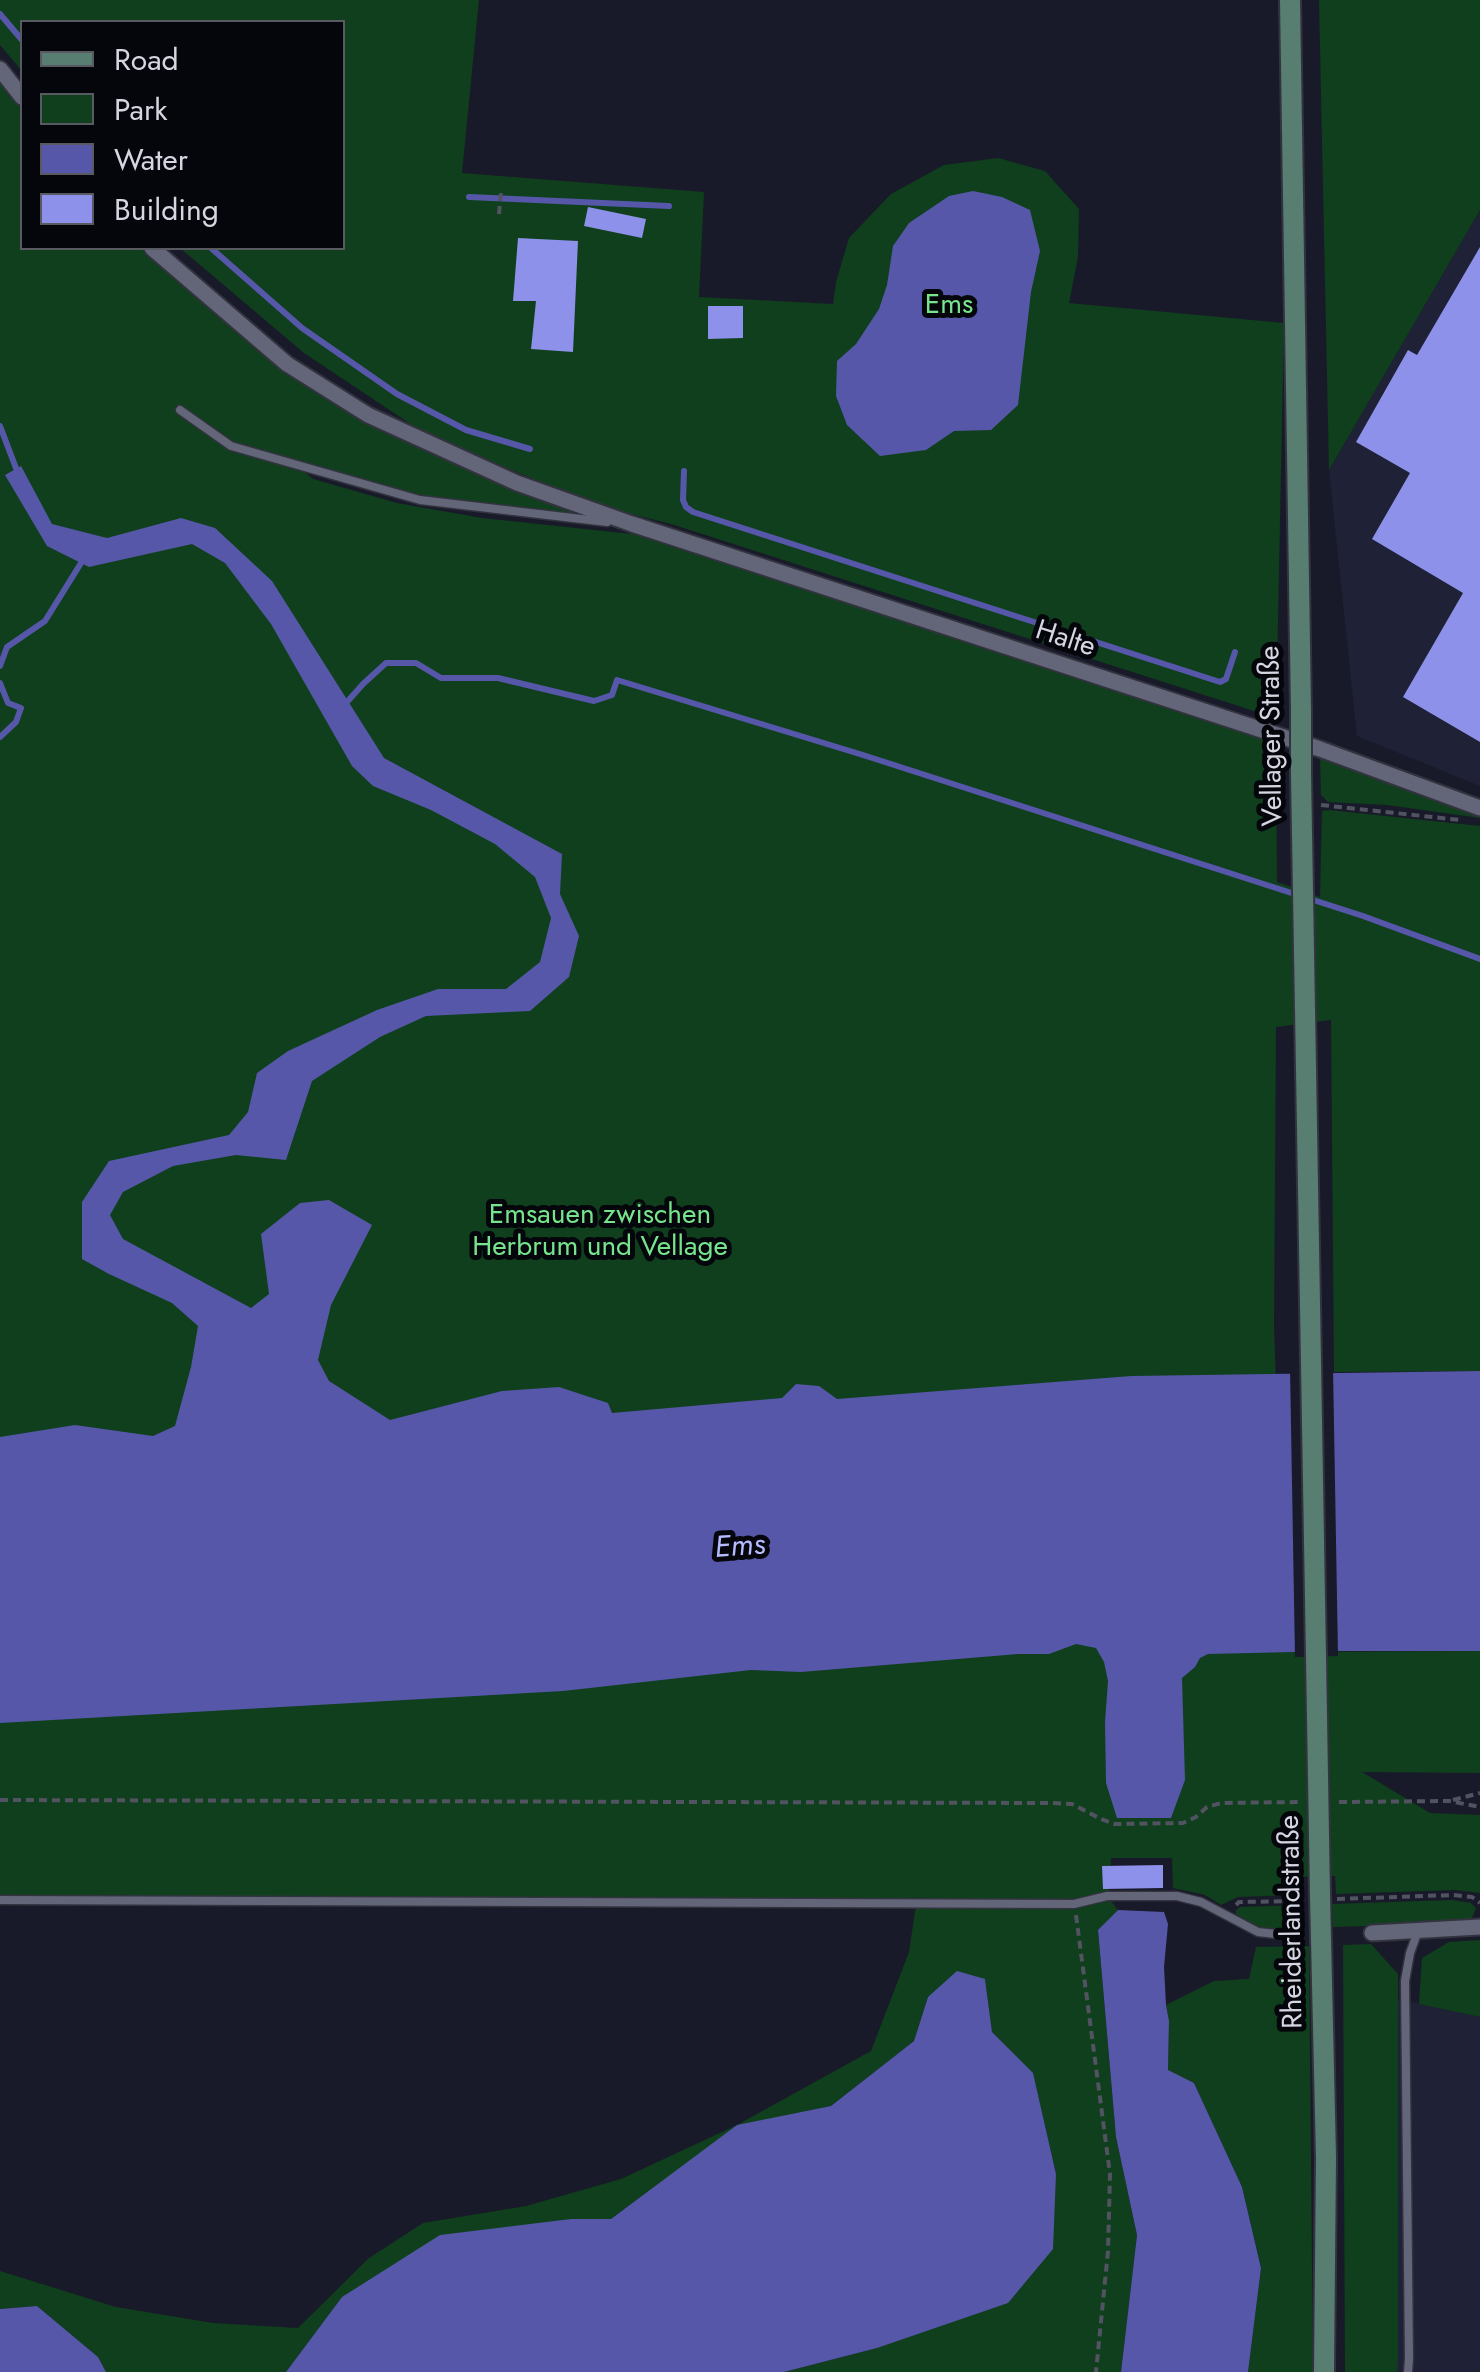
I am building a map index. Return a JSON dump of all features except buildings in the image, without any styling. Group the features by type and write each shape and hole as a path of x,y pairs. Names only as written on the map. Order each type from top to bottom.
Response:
{"main road":[{"name":"Vellager Straße","path":"1290,0 1312,1470"},
{"name":"Rheiderlandstraße","path":"1312,1470 1326,1898 1324,2372"}],"street":[{"path":"0,69 20,94"},
{"name":"Halte","path":"154,250 287,364 368,414 517,483 1320,749 1480,808"},
{"path":"1372,1933 1480,1927"}],"lane":[{"path":"180,410 230,446 420,500 632,524"},
{"path":"0,1900 1074,1904 1107,1896 1178,1896 1201,1902 1258,1932 1276,1934"},
{"path":"1408,2372 1405,1980 1418,1932"}],"path":[{"path":"499,214 501,192"},
{"path":"1318,804 1461,820"},
{"path":"1449,1801 1480,1793"},
{"path":"0,1800 1052,1803 1072,1804 1115,1824 1183,1823 1220,1803 1316,1802"},
{"path":"1335,1802 1449,1801 1480,1807"},
{"path":"1224,1914 1239,1902 1454,1895 1480,1902"},
{"path":"1074,1904 1110,2174 1108,2251 1096,2370"}],"shaded area":[{"path":"1480,210 1480,786 1357,736 1329,470"},
{"path":"1397,1999 1480,2017 1480,2372 1397,2372"}],"green space":[{"name":"Ems","path":"0,0 479,0 462,173 704,192 699,297 833,304 849,238 891,194 944,165 998,158 1045,171 1079,209 1078,257 1069,303 1284,323 1276,718 671,524 599,506 412,425 304,353 182,250 345,250 345,20 20,20 20,69 0,45"},
{"path":"1319,0 1480,0 1480,210 1329,470"},
{"name":"Emsauen zwischen Herbrum und Vellage","path":"0,77 20,102 20,250 152,250 180,279 375,422 612,522 477,507 399,493 297,466 313,479 397,503 482,518 660,537 1276,740 1277,882 1320,897 1322,811 1480,826 1480,1371 1334,1372 1331,1020 1276,1027 1274,1327 1286,1652 1480,1651 1480,1773 1362,1772 1430,1813 1480,1815 1480,1893 1455,1890 1336,1894 1335,1876 1293,1877 1293,1895 1238,1897 1221,1905 1205,1895 1173,1888 1172,1858 1111,1858 1107,1896 1118,1910 1098,1931 1116,2137 1137,2235 1121,2372 784,2372 877,2348 1056,2174 1033,2074 992,2032 985,1979 928,1997 914,2041 831,2106 737,2126 611,2219 571,2219 342,2297 286,2372 106,2372 98,2357 37,2306 0,2309 0,2271 116,2307 213,2323 298,2328 369,2258 423,2223 526,2206 621,2179 737,2125 871,2051 909,1952 916,1905 0,1900"},
{"path":"1320,755 1480,812 1480,818 1387,805 1328,802 1321,795"},
{"path":"1452,1900 1471,1903 1476,1908 1471,1920 1333,1927 1332,1904"},
{"path":"1299,1905 1300,1928 1258,1929 1236,1914 1240,1907"},
{"path":"1480,1940 1480,2017 1419,2004 1422,1958 1449,1942"},
{"path":"1371,1944 1398,1974 1398,2361 1397,2372 1345,2372 1343,1945"},
{"path":"1309,1946 1313,2372 1248,2372 1261,2267 1242,2187 1194,2083 1168,2071 1166,2005 1214,1981 1249,1979 1256,1947"}],"water":[{"path":"973,191 1002,197 1030,210 1040,251 1031,292 1018,405 991,430 954,431 926,450 880,456 847,425 836,396 837,361 856,344 879,309 893,246 909,223 949,196"},
{"name":"Ems","path":"21,466 52,524 107,538 181,518 215,528 272,581 384,758 562,854 560,894 579,936 569,977 530,1011 426,1016 380,1037 312,1081 286,1160 236,1155 173,1166 123,1192 110,1215 123,1239 251,1308 269,1294 261,1234 300,1203 329,1200 372,1225 331,1305 318,1360 329,1381 390,1420 502,1391 559,1387 608,1403 612,1413 782,1398 796,1384 819,1386 837,1399 1131,1376 1480,1371 1480,1651 1208,1654 1200,1658 1182,1678 1185,1780 1171,1818 1117,1818 1106,1783 1108,1681 1104,1662 1096,1648 1076,1644 1049,1654 801,1672 751,1670 563,1691 0,1723 0,1437 75,1425 153,1436 175,1426 191,1367 198,1326 172,1303 82,1259 82,1202 109,1161 229,1135 248,1112 257,1073 288,1051 377,1010 438,989 506,989 540,962 551,918 535,877 495,844 431,810 373,786 352,766 271,624 225,563 192,544 89,567 47,546 5,475"},
{"path":"1118,1910 1164,1912 1168,1924 1164,1967 1168,2070 1194,2083 1242,2187 1261,2268 1248,2372 1121,2372 1137,2235 1116,2137 1098,1930"},
{"path":"957,1971 985,1979 992,2032 1033,2073 1056,2174 1053,2249 1008,2303 877,2348 784,2372 286,2372 342,2297 440,2235 571,2219 611,2219 737,2125 831,2106 914,2041 928,1997"},
{"path":"37,2306 98,2357 106,2372 0,2372 0,2309"}],"pier":[{"path":"1290,1367 1333,1367 1338,1656 1295,1657"}],"waterway":[{"path":"0,14 20,38"},
{"path":"469,197 669,206"},
{"path":"213,250 302,328 397,394 466,430 530,449"},
{"path":"0,426 19,476"},
{"path":"684,471 683,500 693,512 1220,682 1226,679 1235,652"},
{"path":"0,666 7,647 45,621 81,563"},
{"path":"347,702 386,663 416,663 441,678 498,678 594,701 612,695 617,680 1363,916 1480,959"},
{"path":"0,683 8,703 21,708 16,722 0,737"}]}
